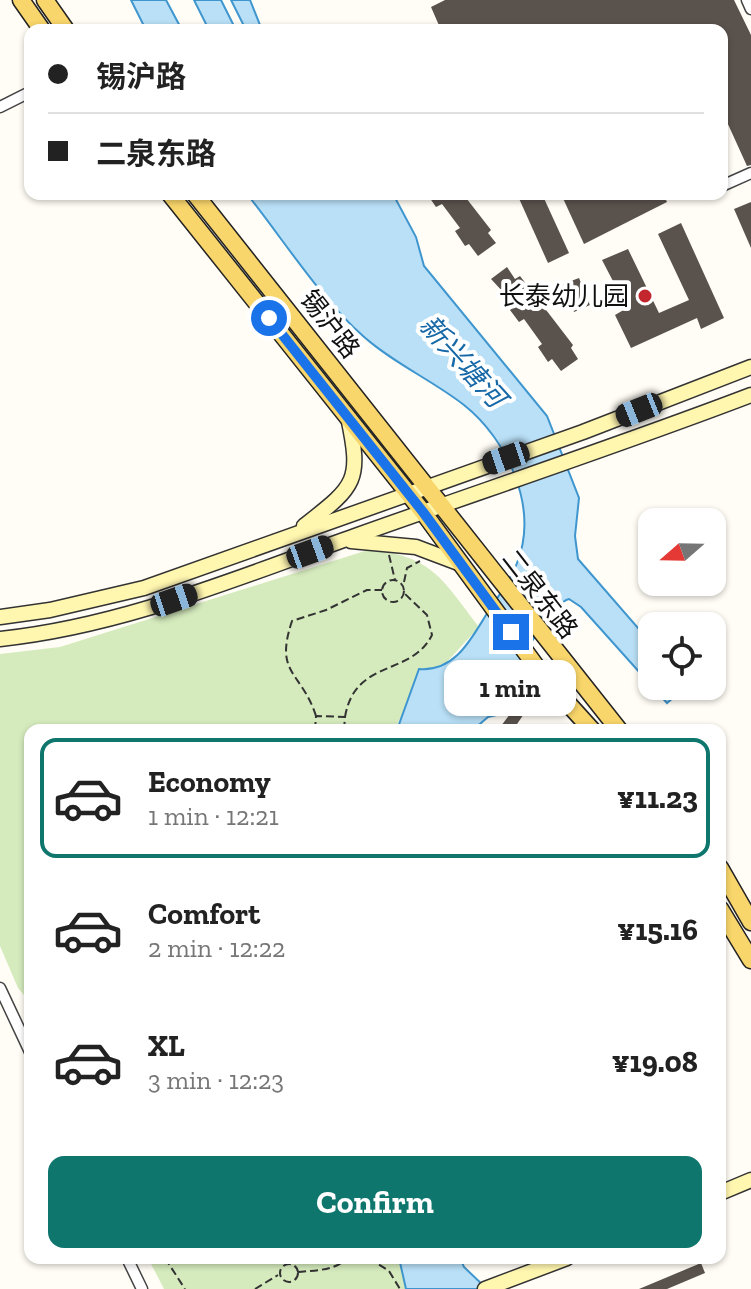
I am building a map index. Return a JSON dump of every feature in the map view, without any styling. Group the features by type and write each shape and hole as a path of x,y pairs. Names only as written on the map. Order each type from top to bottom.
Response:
{"main road":[{"path":"21,0 38,24"},
{"path":"45,0 62,24"},
{"name":"锡沪路","path":"175,200 423,512"},
{"name":"锡沪路","path":"200,200 426,486"},
{"path":"0,617 50,610 144,588 583,432 751,367"},
{"path":"0,639 65,630 150,609 442,504 593,455 751,395"},
{"path":"294,534 338,499 352,482 356,455 348,417"},
{"name":"二泉东路","path":"426,486 614,724"},
{"name":"二泉东路","path":"423,512 544,677 587,724"},
{"path":"338,542 416,547 461,564"},
{"path":"726,878 751,922"},
{"path":"726,919 751,960"},
{"path":"726,1190 751,1180"},
{"path":"485,1289 553,1264"}],"street":[{"path":"747,0 751,9"},
{"path":"0,107 24,95"},
{"path":"728,183 751,173"},
{"path":"0,988 24,1039"},
{"path":"130,1264 142,1289"}],"path":[{"path":"385,543 395,580 403,586"},
{"path":"344,724 347,700 356,687 371,674 425,649 432,635 427,615 404,593 403,586 407,568 431,554"},
{"path":"382,590 388,581 395,580"},
{"path":"315,724 316,716 306,690 286,666 283,651 292,621 326,610 367,590 382,590"},
{"path":"382,590 386,599 393,602 404,593"},
{"path":"316,716 345,717"},
{"path":"169,1264 185,1289"},
{"path":"255,1289 280,1274 282,1266 286,1264"},
{"path":"290,1264 298,1272"},
{"path":"291,1281 298,1272 325,1270 341,1264"},
{"path":"378,1264 389,1271 400,1289"},
{"path":"280,1274 285,1281 291,1281"},
{"path":"291,1281 294,1289"}],"green space":[{"path":"368,550 407,557 434,572 479,627 408,704 397,724 24,724 24,995 0,946 0,654 60,647"},
{"path":"151,1264 400,1264 406,1289 164,1289"}],"water":[{"path":"131,0 166,0 179,24 143,24"},
{"path":"194,0 221,0 233,24 206,24"},
{"path":"231,0 250,0 260,24 243,24"},
{"name":"新兴塘河","path":"252,200 396,200 416,237 424,266 547,416 579,498 575,536 578,559 638,628 638,671 581,607 569,599 546,620 523,657 515,675 510,712 488,717 480,724 399,724 419,669 442,665 460,653 511,577 523,542 522,498 506,456 480,420 452,396 375,346 347,321"},
{"path":"400,1264 463,1264 487,1289 406,1289"}],"building":[{"path":"445,0 734,0 751,35 751,165 747,166 728,124 728,24 438,24 431,7"},
{"path":"431,200 468,200 491,230 488,233 496,243 478,256 469,244 465,246 455,231 460,228 442,204 436,207"},
{"path":"520,200 545,200 569,253 548,263"},
{"path":"564,200 666,200 667,202 584,244"},
{"path":"751,202 751,248 734,209"},
{"path":"681,223 724,318 701,329 697,318 631,348 615,315 627,308 602,260 628,249 659,313 689,300 658,234"},
{"path":"507,267 515,279 520,276 573,345 571,348 578,359 561,371 552,359 548,362 538,347 542,344 524,319 519,322 510,310 516,306 491,279"},
{"path":"579,278 590,305 574,312 563,284"},
{"path":"522,698 530,705 517,724 502,724"},
{"path":"699,1264 705,1273 667,1289 639,1289"}],"place":[{"name":"长泰幼儿园","path":"645,296"}],"route":[{"path":"269,318 423,512 511,632"}]}
